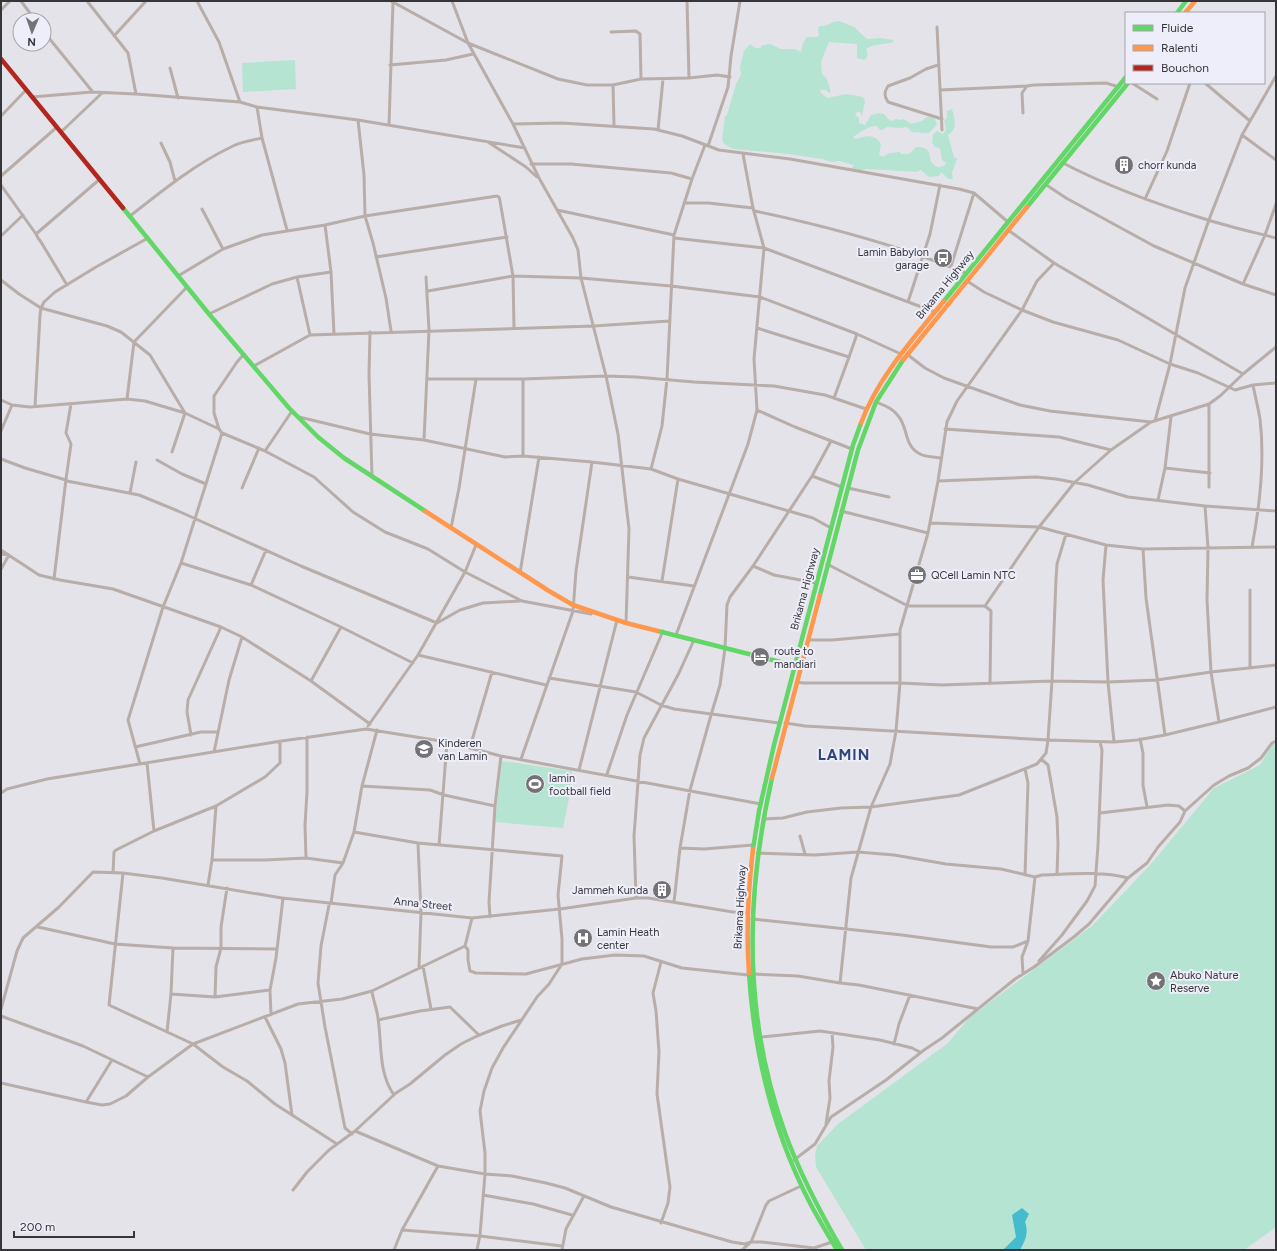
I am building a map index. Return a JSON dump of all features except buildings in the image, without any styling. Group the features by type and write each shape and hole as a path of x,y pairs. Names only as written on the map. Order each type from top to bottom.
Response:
{"main road":[{"path":"1178,12 1186,1"},
{"path":"1186,12 1195,1"},
{"path":"1,59 209,314 292,411 318,437 335,451 476,545 573,605 601,616 626,623 663,631 797,666"},
{"name":"Brikama Highway","path":"782,723 816,583 852,449 866,409 886,375 901,354 967,273 1008,230 1046,184 1120,88 1125,79"},
{"name":"Brikama Highway","path":"842,1250 793,1161 774,1112 761,1064 750,998 749,913 753,845 763,804 769,763 796,682 797,666 807,640 863,432 876,402 898,366 972,275 980,261 1008,222 1120,88 1126,84"},
{"name":"Brikama Highway","path":"763,804 763,819 749,913 752,919 750,975 772,1087 793,1161 801,1186 837,1250"}],"street":[{"path":"1,10 10,1"},
{"path":"20,1 29,12"},
{"path":"87,1 128,53 136,94"},
{"path":"114,36 146,1"},
{"path":"197,1 218,42 240,102"},
{"path":"389,125 392,1 468,43 558,79 587,85 612,85 641,80 717,75 730,77"},
{"path":"452,1 468,43 513,124 538,178 573,238 578,250 580,278 594,326 618,434 629,528 626,623"},
{"path":"687,1 689,78"},
{"path":"651,469 662,426 667,379 674,237 692,179 728,87 731,56 740,1"},
{"path":"937,27 942,130"},
{"path":"611,32 636,32 640,34 641,80"},
{"path":"52,42 92,92"},
{"path":"390,65 446,60 474,54"},
{"path":"938,65 888,86 884,92 888,102 942,119"},
{"path":"170,68 178,98"},
{"path":"1155,421 1170,364 1185,288 1209,220 1242,135 1276,76"},
{"path":"658,130 663,79"},
{"path":"940,90 1106,83 1120,88"},
{"path":"1134,84 1157,99"},
{"path":"1145,199 1167,152 1190,84"},
{"path":"1206,84 1250,121"},
{"path":"612,85 614,126"},
{"path":"1023,114 1022,93 1027,86"},
{"path":"1,116 26,90"},
{"path":"32,98 92,92 240,102 257,106 358,120 525,148"},
{"path":"61,132 102,93"},
{"path":"257,106 262,138 287,230"},
{"path":"358,120 364,175 365,216 386,298 392,331"},
{"path":"513,124 562,123 658,130 682,136 719,150 790,159 940,185 974,193 1008,222"},
{"path":"1,176 57,127"},
{"path":"1242,135 1276,160"},
{"path":"130,216 175,181 234,146 262,138"},
{"path":"486,142 526,167 538,178"},
{"path":"161,143 170,162 175,181"},
{"path":"676,635 748,444 757,410 754,385 754,359 764,248 754,210 743,154"},
{"path":"1063,162 1084,174 1145,199 1209,220 1276,238"},
{"path":"531,164 571,164 671,173 692,179"},
{"path":"36,234 100,179"},
{"path":"1046,184 1066,198 1154,246 1243,284 1276,295"},
{"path":"1,185 36,234 67,285"},
{"path":"908,302 930,234 940,185"},
{"path":"951,266 974,193"},
{"path":"178,276 223,248 262,235 365,216 497,196 500,198 513,276 514,328"},
{"path":"684,203 708,203 754,210 839,231 922,256 972,275"},
{"path":"1243,284 1265,235 1276,204"},
{"path":"202,209 223,248"},
{"path":"557,210 674,237 764,248 935,312"},
{"path":"1,236 23,215"},
{"path":"325,224 331,272 334,334"},
{"path":"1008,230 1054,263 1243,374"},
{"path":"376,257 507,237"},
{"path":"35,406 41,308 48,298 67,285 148,238"},
{"path":"840,983 851,878 871,807 890,764 896,731 900,683 900,634 928,533 947,422 957,401 1022,310 1037,281 1054,263"},
{"path":"209,314 272,284 297,277 331,272"},
{"path":"428,291 513,276 580,278 672,286 760,297 857,334 901,354"},
{"path":"297,277 310,335"},
{"path":"424,440 429,330 428,291 426,277"},
{"path":"1,280 41,308 107,326 121,332 150,355 185,413 172,452"},
{"path":"967,281 984,292 1022,310 1053,322 1118,340 1170,364 1198,373 1235,390 1253,385 1276,383"},
{"path":"127,399 134,342 187,287"},
{"path":"254,366 310,335 392,331 594,326 669,321"},
{"path":"756,328 849,357"},
{"path":"370,332 370,434 372,477"},
{"path":"834,398 857,334"},
{"path":"908,355 925,368 967,387 1020,405 1050,411 1151,422 1209,404 1276,347"},
{"path":"244,354 214,396 214,413 219,429 222,433 259,448 314,477 353,512 385,532 428,549 465,572 522,601"},
{"path":"427,379 523,379 606,376 774,386 825,395 866,409"},
{"path":"450,528 459,488 476,379"},
{"path":"523,379 523,456"},
{"path":"1252,547 1259,510 1261,436 1253,385"},
{"path":"1,400 12,405 35,406 127,399 145,401 185,413 219,429"},
{"path":"876,402 891,408 900,417 909,443 920,455 941,458"},
{"path":"54,579 71,444 66,433 71,404"},
{"path":"1209,404 1209,487"},
{"path":"1,431 12,405"},
{"path":"757,410 794,427 852,449"},
{"path":"265,451 292,411"},
{"path":"297,416 370,434 424,440 505,457 539,457 651,469 678,479 813,518 831,528"},
{"path":"1158,500 1165,468 1171,417"},
{"path":"985,606 1039,527 1074,483 1111,450 1151,422"},
{"path":"945,429 1059,437 1111,450"},
{"path":"140,764 128,720 163,607 181,563 222,433"},
{"path":"674,902 680,848 690,790 720,685 725,648 727,605 730,597 753,566 812,476 831,442"},
{"path":"242,488 259,448"},
{"path":"520,573 539,457"},
{"path":"1,459 67,481 130,493 152,500 437,622"},
{"path":"157,460 182,474 206,484"},
{"path":"130,493 136,462"},
{"path":"521,759 573,611 576,571 592,462"},
{"path":"1165,468 1210,473"},
{"path":"812,476 842,487"},
{"path":"938,481 1036,477 1088,485 1128,497 1205,506 1276,511"},
{"path":"662,580 678,479"},
{"path":"848,488 889,497"},
{"path":"1205,506 1208,548 1206,600 1211,672 1219,722"},
{"path":"841,511 928,533"},
{"path":"930,523 1039,527 1106,545 1144,549 1276,547"},
{"path":"763,819 783,818 807,812 841,808 871,807 958,795 1037,764 1046,753 1048,740 1057,564 1066,534"},
{"path":"366,729 413,663 465,572 476,545"},
{"path":"1106,545 1103,580 1108,682 1114,742"},
{"path":"1144,549 1146,598 1164,735"},
{"path":"1,550 39,575 113,589 221,627 242,637 312,681 370,724"},
{"path":"251,585 266,550"},
{"path":"1,554 8,555"},
{"path":"1,569 8,555"},
{"path":"181,563 251,585 341,627 413,663"},
{"path":"827,564 908,606 985,606 991,611 990,683"},
{"path":"753,566 774,575 816,583"},
{"path":"628,577 662,580 694,586"},
{"path":"1250,590 1250,668"},
{"path":"437,622 460,610 482,603 522,601 601,616"},
{"path":"579,770 617,620"},
{"path":"191,735 187,712 188,700 221,627"},
{"path":"312,681 341,627"},
{"path":"607,774 626,715 663,631"},
{"path":"807,640 832,640 900,634"},
{"path":"214,752 229,680 242,637"},
{"path":"636,898 634,836 640,755 644,738 678,675 694,640"},
{"path":"418,654 546,685"},
{"path":"796,682 942,685 1052,681 1108,682 1157,680 1276,665"},
{"path":"470,747 492,672"},
{"path":"549,678 636,692 661,705 711,714 805,726 1048,740 1114,742 1140,739 1164,735 1276,707"},
{"path":"1,793 7,789 46,780 280,741 366,729 447,742 502,756 607,774 763,804"},
{"path":"352,1134 345,1128 320,1001 318,983 319,964 335,875 342,863 354,832 362,786 377,730"},
{"path":"135,747 201,732 218,732"},
{"path":"306,858 305,825 307,792 307,738"},
{"path":"1140,739 1143,753 1143,785 1147,807"},
{"path":"113,873 114,852 116,850 154,831 216,806 265,777 280,763 280,741"},
{"path":"793,1161 815,1144 831,1117 886,1080 920,1052 946,1035 1089,924 1128,878 1147,863 1158,847 1180,822 1185,811 1214,785 1248,768 1261,758 1276,741"},
{"path":"439,845 447,742"},
{"path":"1034,967 1062,935 1087,901 1095,886 1100,813 1102,750 1100,742"},
{"path":"490,917 489,902 495,806 502,756"},
{"path":"1041,759 1048,765 1056,803 1058,830 1057,874"},
{"path":"147,763 154,831"},
{"path":"1025,769 1028,783 1025,875"},
{"path":"362,786 430,790 444,795 495,806"},
{"path":"1100,813 1136,810 1147,807 1168,805 1179,806 1185,811"},
{"path":"208,885 212,860 216,806"},
{"path":"354,832 418,843 562,856 558,895 562,939 562,964 549,984 537,997 492,1068 484,1091 480,1111 485,1153 485,1174 480,1236 476,1250"},
{"path":"800,836 805,854"},
{"path":"418,843 421,967 431,1009"},
{"path":"680,848 704,849 753,845"},
{"path":"757,853 805,854 858,852 894,855 960,866 982,866 1035,877 1042,874 1096,874 1116,875 1128,878"},
{"path":"212,860 306,858 342,863"},
{"name":"Anna Street","path":"38,927 93,872 123,874 208,885 283,898 472,918 560,909 636,898 648,898 733,912 749,913"},
{"path":"123,874 109,1005 193,1044 223,1067 337,1144"},
{"path":"1023,974 1022,957 1028,940 1035,877"},
{"path":"215,997 216,967 221,948 221,927 227,888"},
{"path":"271,1015 270,990 276,958 283,898"},
{"path":"472,918 465,946 468,950 470,971 476,973 526,974 597,956 644,956 682,968 750,975 798,976 859,985 978,1009"},
{"path":"752,919 902,935 991,947 1013,947 1028,940"},
{"path":"1,1009 17,951 23,938 38,927 115,944 173,948 277,949"},
{"path":"1,1083 102,1105 114,1102 126,1096 148,1077 193,1044 298,1004 342,999 372,990 465,946"},
{"path":"167,1032 171,994 173,948"},
{"path":"661,962 653,993 659,1046 657,1094 670,1187 668,1203 661,1223"},
{"path":"171,994 215,997 270,990"},
{"path":"372,990 378,1020 382,1064 387,1084 394,1095"},
{"path":"894,1044 899,1024 910,995"},
{"path":"378,1020 431,1009 450,1007 479,1035"},
{"path":"1,1016 83,1046 148,1077"},
{"path":"266,1017 281,1049 292,1114"},
{"path":"293,1190 307,1172 337,1144 356,1131 394,1095 461,1044 479,1035 522,1020"},
{"path":"761,1037 820,1031 864,1039 880,1040 912,1048 920,1052"},
{"path":"825,1127 830,1098 829,1081 833,1047 832,1033"},
{"path":"86,1102 112,1060"},
{"path":"356,1131 438,1166 485,1174 512,1176 546,1183 565,1188 611,1207 661,1223 732,1242 744,1244 751,1242 814,1248 832,1242"},
{"path":"394,1250 402,1230 438,1166"},
{"path":"742,1250 751,1242 769,1201 801,1186"},
{"path":"483,1195 533,1204 572,1215"},
{"path":"402,1230 480,1236 562,1248 566,1229 572,1215 584,1196"}],"green space":[{"path":"839,21 854,27 867,39 881,38 893,40 893,42 876,45 866,49 867,56 864,60 857,58 857,44 829,42 821,62 822,74 827,79 831,92 829,93 826,90 821,90 820,92 827,98 847,94 863,97 865,102 862,116 860,112 857,112 855,115 859,118 859,123 865,125 871,115 879,113 884,114 892,121 895,119 904,119 911,124 922,121 927,117 934,118 937,124 929,133 912,132 907,127 887,127 880,130 877,126 873,126 861,131 853,137 856,139 870,136 876,138 881,144 879,155 883,157 889,153 900,152 901,154 909,154 916,147 924,148 929,152 931,162 939,167 945,165 946,163 942,160 940,148 935,147 932,143 933,134 937,131 943,134 945,132 946,128 944,121 947,118 947,111 952,109 955,124 953,130 948,135 954,157 957,159 952,173 953,179 949,179 941,172 939,176 929,177 921,170 916,172 867,169 853,170 852,168 854,165 839,161 832,162 789,154 733,149 724,144 722,139 725,117 741,74 740,67 744,51 750,44 755,48 760,48 763,45 770,44 781,49 795,49 801,52 807,37 817,37 819,35 818,28 820,26 825,26"},
{"path":"295,60 296,89 243,92 242,63"},
{"name":"Abuko Nature Reserve","path":"1276,743 1276,1227 1244,1250 866,1250 816,1167 815,1155 817,1146 838,1124 948,1043 970,1017 1092,926 1151,864 1214,788 1260,765 1272,745"},
{"name":"lamin football field","path":"502,761 572,771 569,798 563,828 495,822"}],"water":[{"path":"1022,1208 1029,1214 1025,1222 1026,1237 1020,1250 1003,1250 1016,1237 1012,1215"}],"traffic: fast":[{"path":"1178,12 1186,1"},
{"path":"944,301 1125,78"},
{"path":"1027,207 1127,84"},
{"path":"123,208 209,314 289,408 318,437 344,458 425,511"},
{"path":"820,595 858,450 876,402 903,360"},
{"path":"753,849 759,811 774,745 853,445 861,423"},
{"path":"658,631 796,666"},
{"path":"772,778 763,823 753,912 755,1001 761,1045 771,1089 785,1133 811,1193 842,1250"},
{"path":"749,973 761,1063 776,1121 798,1178 814,1211 837,1250"}],"traffic: slow":[{"path":"1186,12 1195,1"},
{"path":"903,360 1027,207"},
{"path":"861,423 868,406 897,359 944,301"},
{"path":"425,511 573,605 626,623 658,631"},
{"path":"772,778 820,595"},
{"path":"749,973 748,911 753,849"}],"traffic: jam":[{"path":"1,59 123,208"}],"place":[{"name":"chorr kunda","path":"1124,165"},
{"name":"Lamin Babylon garage","path":"943,258"},
{"name":"QCell Lamin NTC","path":"917,575"},
{"name":"route to mandiari","path":"760,657"},
{"name":"Kinderen van Lamin","path":"424,749"},
{"name":"lamin football field","path":"535,784"},
{"name":"Jammeh Kunda","path":"662,890"},
{"name":"Lamin Heath center","path":"583,938"},
{"name":"Abuko Nature Reserve","path":"1156,981"}],"district":[{"name":"LAMIN","path":"844,755"}]}
